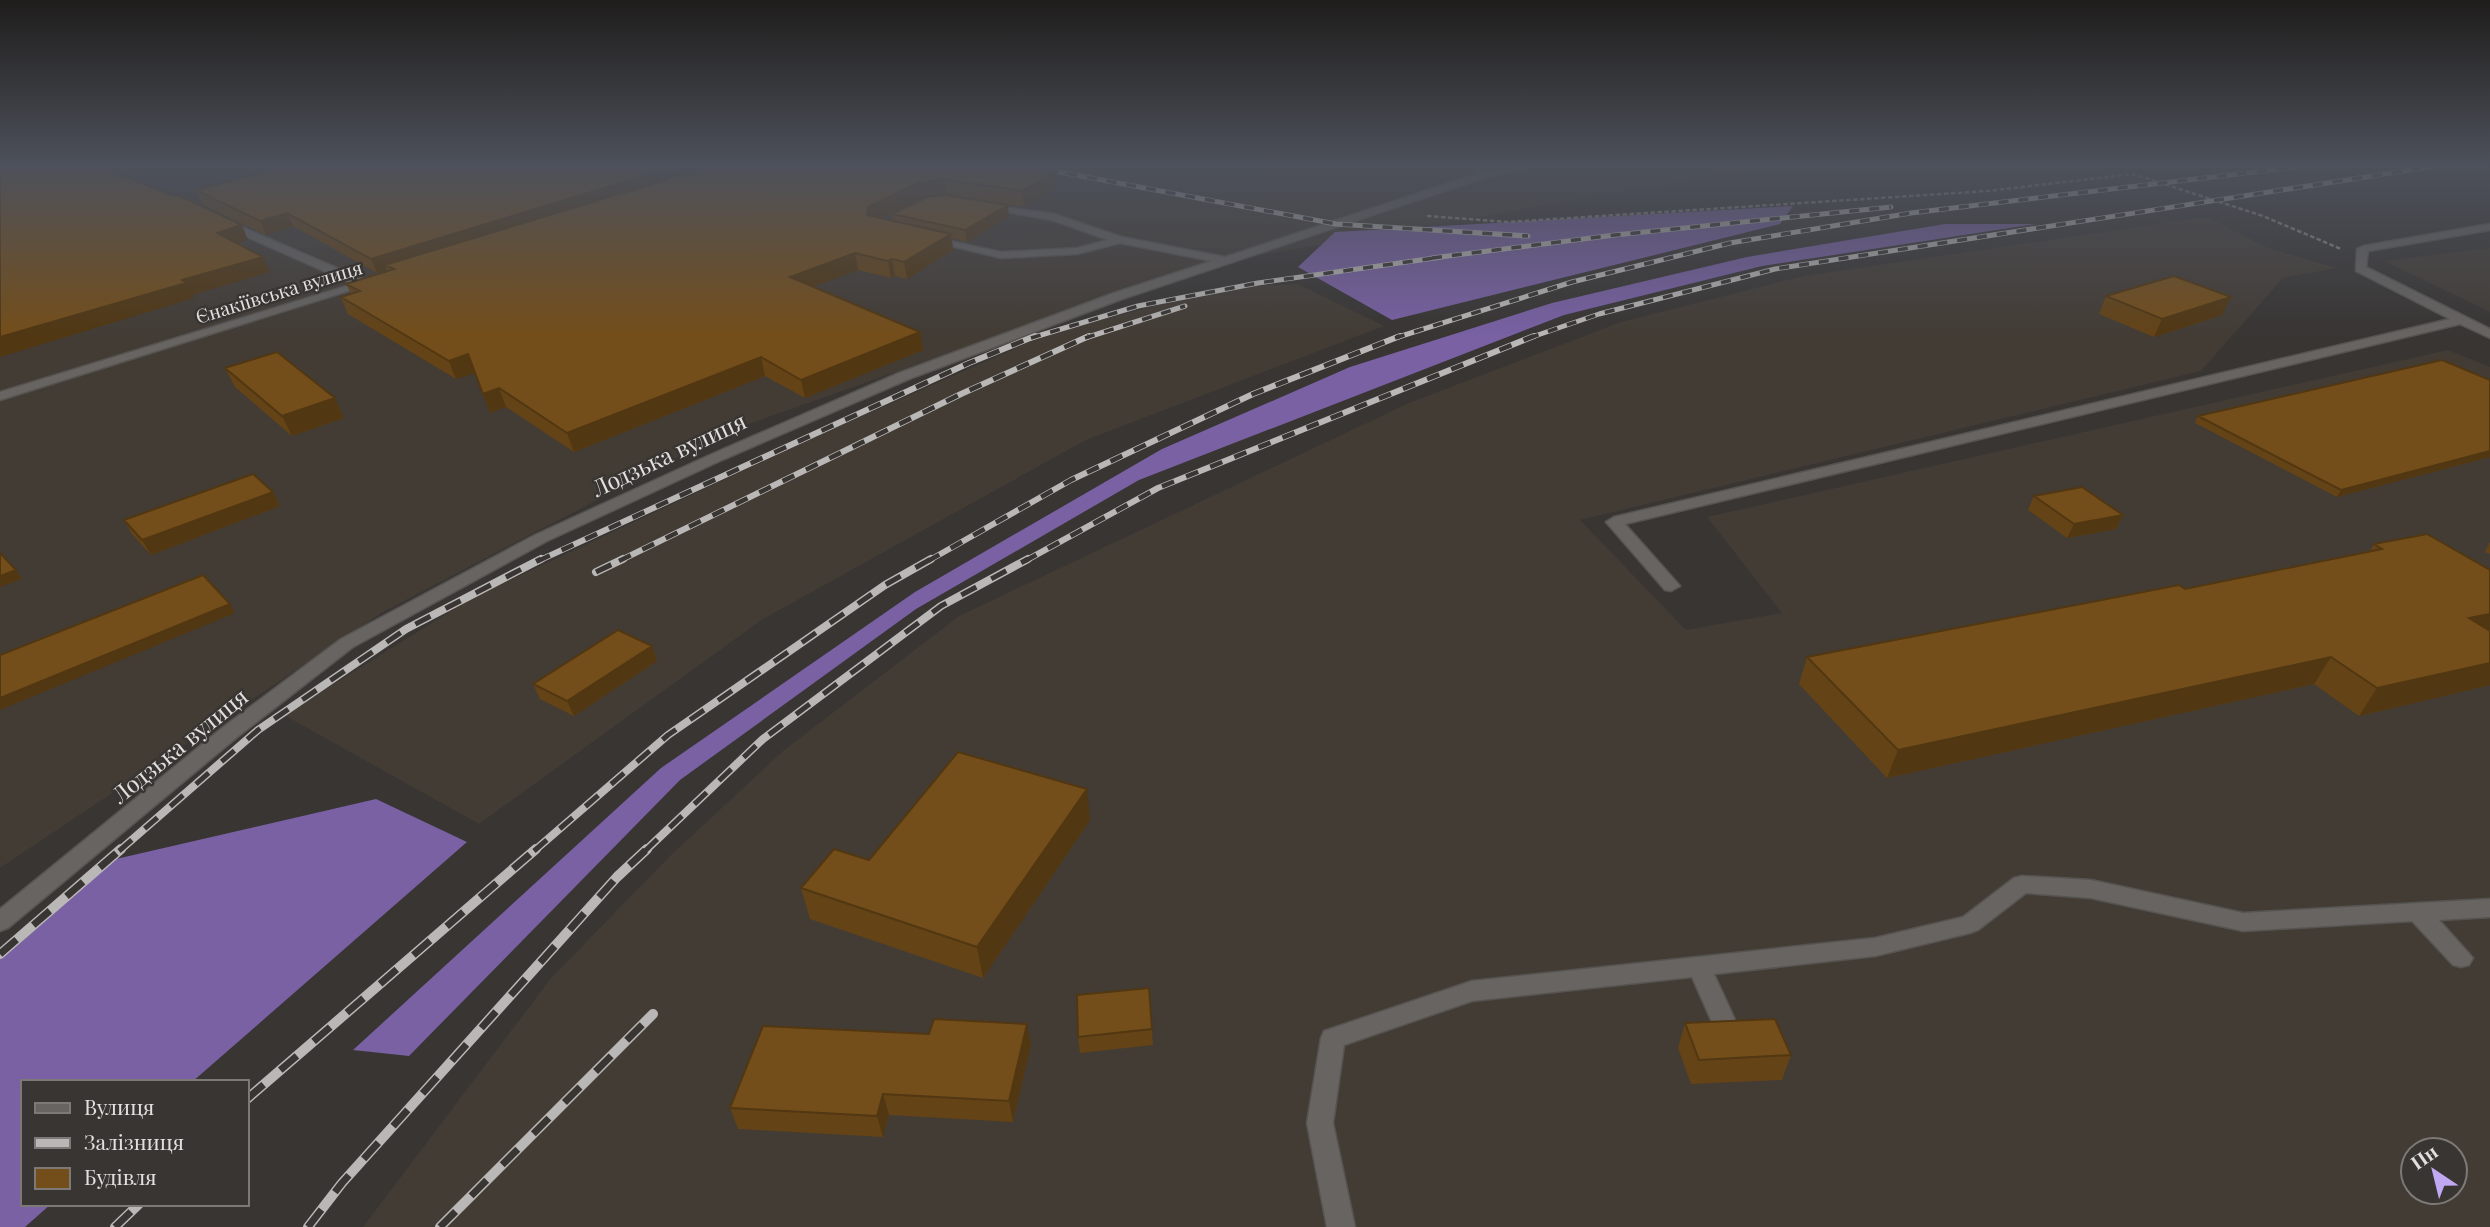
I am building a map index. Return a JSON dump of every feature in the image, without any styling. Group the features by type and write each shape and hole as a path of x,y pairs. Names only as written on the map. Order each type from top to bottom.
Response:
{"street":[{"path":"227,223 364,284"},
{"path":"1072,223 1120,240 1227,261"},
{"name":"Лодзька вулиця","path":"0,922 229,733 347,643 505,558 717,457 904,376 1118,296 1337,223"},
{"path":"2490,227 2363,248 2361,264 2490,334"},
{"path":"926,239 1001,256 1077,251 1120,240"},
{"name":"Єнакіївська вулиця","path":"0,396 390,276"},
{"path":"1671,586 1614,522 2461,320"},
{"path":"1340,1227 1320,1123 1333,1038 1472,991 1875,947 1970,924 2022,884 2091,889 2243,922 2490,908"},
{"path":"2417,912 2462,958"},
{"path":"1699,966 1724,1022"}],"path":[{"path":"2278,223 2361,264"}],"shaded area":[{"path":"0,223 1443,223 1197,266 729,431 383,612 0,868"},
{"path":"1489,223 1781,223 1392,320 1298,267 1335,232"},
{"path":"2164,223 2219,223 2268,248 2336,268 2283,278 2201,371 1580,520 1686,630 1782,613 1707,517 2448,350 2490,367 2490,1227 363,1227 551,978 671,855 783,751 959,616 1409,403 1621,322 1804,276"},
{"path":"1945,224 2035,224 1762,266 1564,315 1139,480 916,609 680,780 409,1056 353,1050 661,768 915,592 1162,449 1350,367 1552,303 1747,257"},
{"path":"2490,248 2490,312 2384,261"},
{"path":"1298,284 1384,326 1086,440 763,619 479,824 284,715 472,598 815,437 1047,334 1228,287"},
{"path":"376,799 467,842 194,1080 21,1080 21,1206 49,1206 25,1227 0,1227 0,953 116,859"}],"building":[{"path":"0,223 238,223 242,225 217,233 263,257 182,280 186,283 0,337"},
{"path":"306,223 488,223 371,259"},
{"path":"523,223 904,223 951,234 904,262 855,253 790,277 920,332 801,380 761,357 567,433 499,388 483,394 468,354 449,361 341,297 360,291 346,284 394,269 385,265"},
{"path":"934,223 977,223 965,230"},
{"path":"2174,276 2231,297 2162,319 2106,296"},
{"path":"277,352 335,398 282,416 225,368"},
{"path":"2442,360 2490,380 2490,451 2341,490 2198,416"},
{"path":"253,474 273,492 142,540 124,520"},
{"path":"2082,487 2123,515 2074,524 2034,496"},
{"path":"2427,534 2490,570 2490,614 2469,618 2490,631 2490,663 2377,688 2331,657 1898,750 1807,657 2179,585 2185,589 2382,549 2374,544"},
{"path":"0,553 16,570 0,576"},
{"path":"203,575 230,604 0,698 0,655"},
{"path":"618,630 652,646 567,701 533,684"},
{"path":"958,752 1087,789 977,947 801,888 834,849 869,860"},
{"path":"1149,988 1152,1029 1078,1037 1077,995"},
{"path":"934,1019 1027,1024 1009,1101 883,1094 877,1116 730,1108 763,1026 929,1034"},
{"path":"1775,1019 1791,1055 1699,1060 1685,1023"}],"railway":[{"path":"1332,223 1528,236"},
{"path":"1432,258 1731,223"},
{"path":"1395,338 1572,282 1730,243 1849,223"},
{"path":"1529,338 1599,314 1775,269 2069,223"},
{"path":"1031,338 1138,306 1258,283 1442,257"},
{"path":"1085,338 1185,306"},
{"path":"538,561 969,363 1035,336"},
{"path":"619,561 961,394 1089,336"},
{"path":"928,561 1071,480 1253,394 1400,336"},
{"path":"1529,338 1534,336"},
{"path":"1025,561 1158,488 1529,338"},
{"path":"119,851 258,730 406,629 541,559"},
{"path":"596,572 623,559"},
{"path":"534,851 668,735 885,585 931,559"},
{"path":"645,851 763,739 941,606 1028,559"},
{"path":"0,954 121,849"},
{"path":"248,1098 536,849"},
{"path":"308,1227 342,1183 617,877 647,849"},
{"path":"440,1227 653,1014"},
{"path":"115,1227 137,1206"}]}
